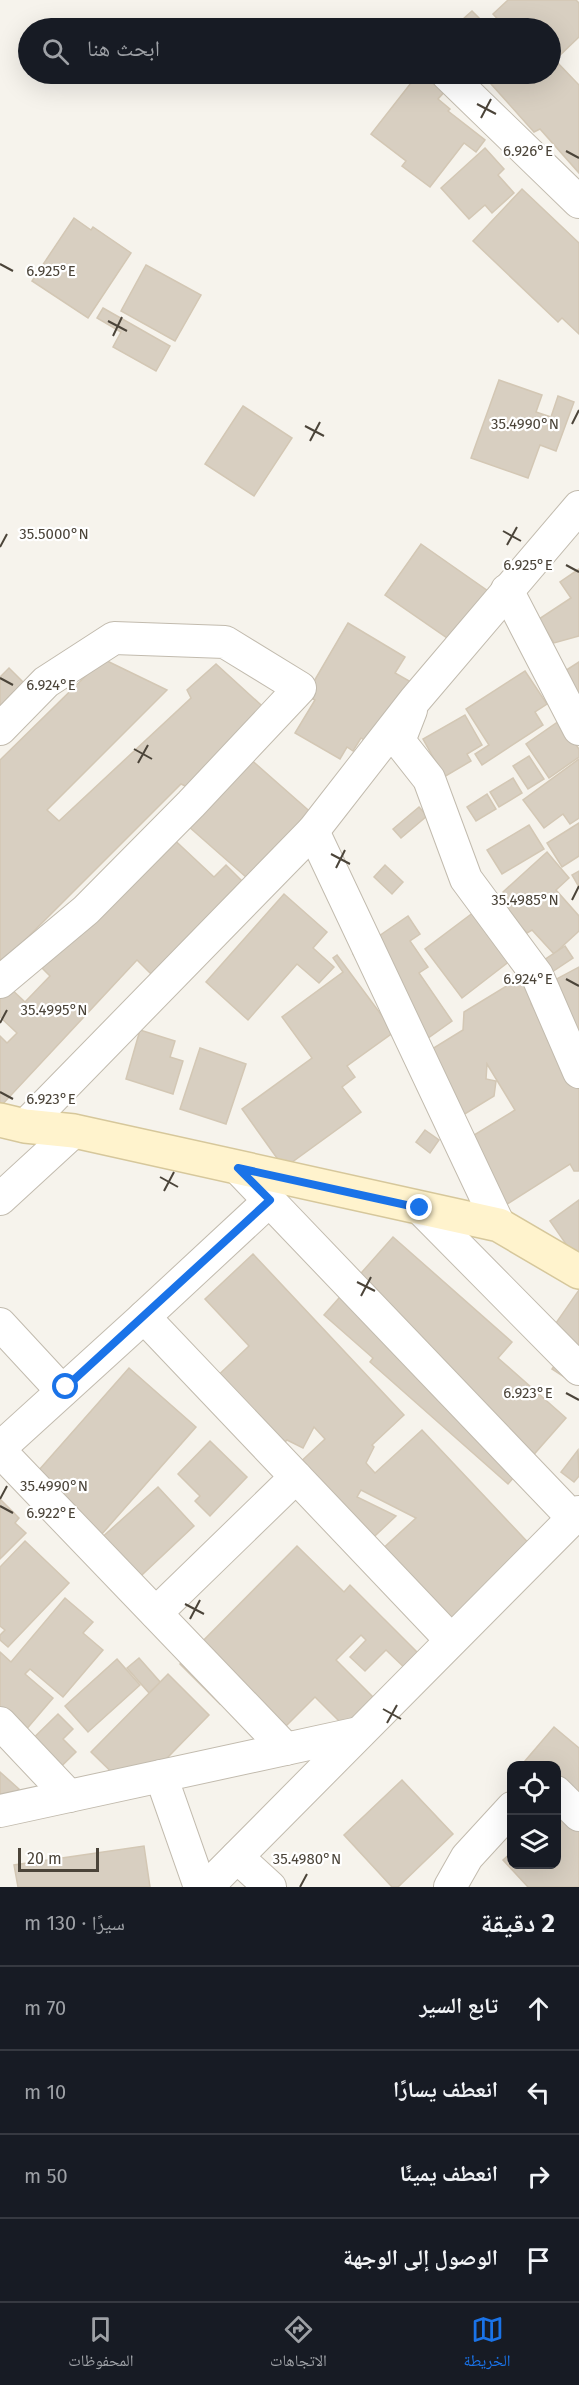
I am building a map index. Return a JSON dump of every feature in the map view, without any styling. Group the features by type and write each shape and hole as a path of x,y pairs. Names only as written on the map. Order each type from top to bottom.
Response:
{"main road":[{"path":"12,1123 74,1131 499,1225 579,1272"}],"street":[{"path":"457,84 579,202"},
{"path":"12,1123 313,831 415,700 579,507"},
{"path":"507,590 579,729"},
{"path":"0,729 46,682 114,638 225,642 300,688 191,804 86,910 0,982"},
{"path":"415,700 399,741 429,779 466,879 537,975 579,1072"},
{"path":"313,831 499,1225"},
{"path":"0,1199 74,1131"},
{"path":"207,1887 576,1515 238,1168"},
{"path":"270,1200 0,1450 286,1749"},
{"path":"420,1208 579,1369"},
{"path":"144,1317 452,1640"},
{"path":"0,1324 62,1391"},
{"path":"156,1614 296,1477"},
{"path":"0,1724 69,1796"},
{"path":"0,1811 359,1733"},
{"path":"160,1776 200,1887"},
{"path":"561,1797 579,1815"},
{"path":"450,1887 467,1857 507,1813"},
{"path":"237,1857 270,1887"}],"building":[{"path":"508,0 576,0 579,3 579,37 561,54 561,18 497,18 493,14"},
{"path":"472,11 479,18 464,18"},
{"path":"561,66 579,85 579,173 540,129 534,132 491,84 561,84"},
{"path":"410,84 438,84 446,90 438,99 450,109 448,111 485,140 476,152 464,143 430,187 402,166 406,161 371,134"},
{"path":"485,148 504,169 498,175 514,193 492,213 485,205 469,219 441,188"},
{"path":"522,189 579,243 579,334 562,318 558,322 473,241"},
{"path":"74,218 91,230 93,227 131,253 88,318 32,281"},
{"path":"146,265 201,295 175,341 121,311"},
{"path":"103,308 170,346 156,371 113,347 121,332 97,318"},
{"path":"499,380 542,395 536,412 551,417 558,396 574,402 556,451 540,445 528,478 471,458"},
{"path":"243,406 292,438 254,496 205,464"},
{"path":"421,544 508,605 453,642 385,595"},
{"path":"579,569 579,636 554,643 539,619 571,598 560,582"},
{"path":"348,623 405,657 395,673 411,682 373,746 361,738 353,751 347,747 340,759 295,733 315,700 306,695"},
{"path":"103,659 167,690 47,810 59,821 191,698 187,690 216,664 272,715 196,791 181,784 0,965 0,760"},
{"path":"579,662 579,709 557,676"},
{"path":"9,668 29,688 0,718 0,677"},
{"path":"525,671 547,704 535,712 543,725 482,765 475,754 489,745 466,709"},
{"path":"465,715 482,745 467,754 471,761 444,777 423,739"},
{"path":"559,721 579,749 579,757 549,778 526,744"},
{"path":"529,756 544,779 528,789 513,766"},
{"path":"248,757 315,816 255,885 188,826"},
{"path":"579,759 579,818 570,824 563,814 544,828 523,800"},
{"path":"513,778 522,793 499,807 490,792"},
{"path":"487,794 496,809 476,821 467,807"},
{"path":"419,807 427,816 401,838 393,829"},
{"path":"579,823 579,856 562,867 547,843"},
{"path":"529,825 544,849 502,874 487,850"},
{"path":"166,832 214,877 226,865 244,883 155,978 137,960 0,1107 0,1036 7,1043 17,1033 0,1017 0,994 8,986 25,1002 50,976 40,966"},
{"path":"547,852 569,878 556,890 579,916 579,931 554,954 532,930 527,933 498,901 506,895 503,892"},
{"path":"385,865 403,882 392,894 374,877"},
{"path":"579,871 579,887 572,875"},
{"path":"284,894 327,932 313,948 334,967 319,983 297,964 248,1020 206,982"},
{"path":"478,909 515,957 462,998 425,949"},
{"path":"408,916 420,934 410,941 428,967 419,973 452,1021 417,1046 353,954"},
{"path":"565,946 573,958 552,972 544,960"},
{"path":"337,955 394,1032 347,1066 355,1077 342,1087 361,1112 284,1168 242,1109 312,1058 282,1017 343,972 333,958"},
{"path":"579,967 579,1040 549,983"},
{"path":"523,976 532,991 531,1004 579,1079 579,1171 574,1171 570,1164 501,1208 461,1143 515,1110 487,1064 486,1079 496,1081 494,1096 442,1128 406,1065 463,1030 464,1012"},
{"path":"140,1030 175,1041 170,1057 183,1061 173,1094 126,1079"},
{"path":"200,1048 246,1064 226,1124 180,1109"},
{"path":"425,1130 439,1140 430,1153 416,1142"},
{"path":"579,1200 579,1263 550,1221"},
{"path":"393,1237 512,1342 498,1358 566,1418 508,1484 370,1362 373,1358 324,1315"},
{"path":"253,1254 404,1415 372,1445 374,1447 366,1463 375,1473 422,1430 537,1552 440,1649 366,1564 416,1518 361,1490 357,1497 396,1516 359,1551 279,1482 325,1439 314,1427 303,1448 287,1440 274,1453 209,1384 249,1346 205,1299"},
{"path":"579,1290 579,1379 575,1384 552,1369 559,1359 540,1346"},
{"path":"129,1368 196,1427 87,1551 31,1479"},
{"path":"210,1441 247,1477 210,1516 195,1501 200,1496 178,1474"},
{"path":"578,1450 579,1476 574,1482 561,1472"},
{"path":"158,1487 194,1526 126,1590 89,1549"},
{"path":"0,1499 19,1518 15,1523 26,1533 0,1559"},
{"path":"25,1541 69,1583 8,1647 0,1640 0,1635 5,1630 0,1626 0,1567"},
{"path":"297,1546 344,1592 350,1585 424,1659 410,1673 386,1650 365,1671 350,1657 366,1640 361,1635 336,1660 379,1703 350,1732 315,1697 274,1738 230,1694 220,1704 180,1664"},
{"path":"65,1598 93,1622 83,1633 103,1650 63,1697 30,1669 25,1674 53,1698 7,1752 0,1746 0,1652 11,1662"},
{"path":"139,1658 161,1683 149,1693 127,1668"},
{"path":"117,1659 140,1685 88,1732 65,1706"},
{"path":"168,1674 209,1715 133,1793 91,1752"},
{"path":"58,1714 73,1729 63,1739 76,1752 40,1787 13,1758"},
{"path":"554,1727 579,1748 579,1807 561,1791 561,1761 525,1761"},
{"path":"0,1772 19,1789 0,1810"},
{"path":"402,1780 453,1834 398,1887 392,1887 344,1835"},
{"path":"561,1812 579,1824 579,1887 528,1887 511,1869 561,1869"},
{"path":"144,1846 150,1887 18,1887 14,1865"}],"route":[{"path":"66,1387 270,1200 238,1168 420,1208"}]}
